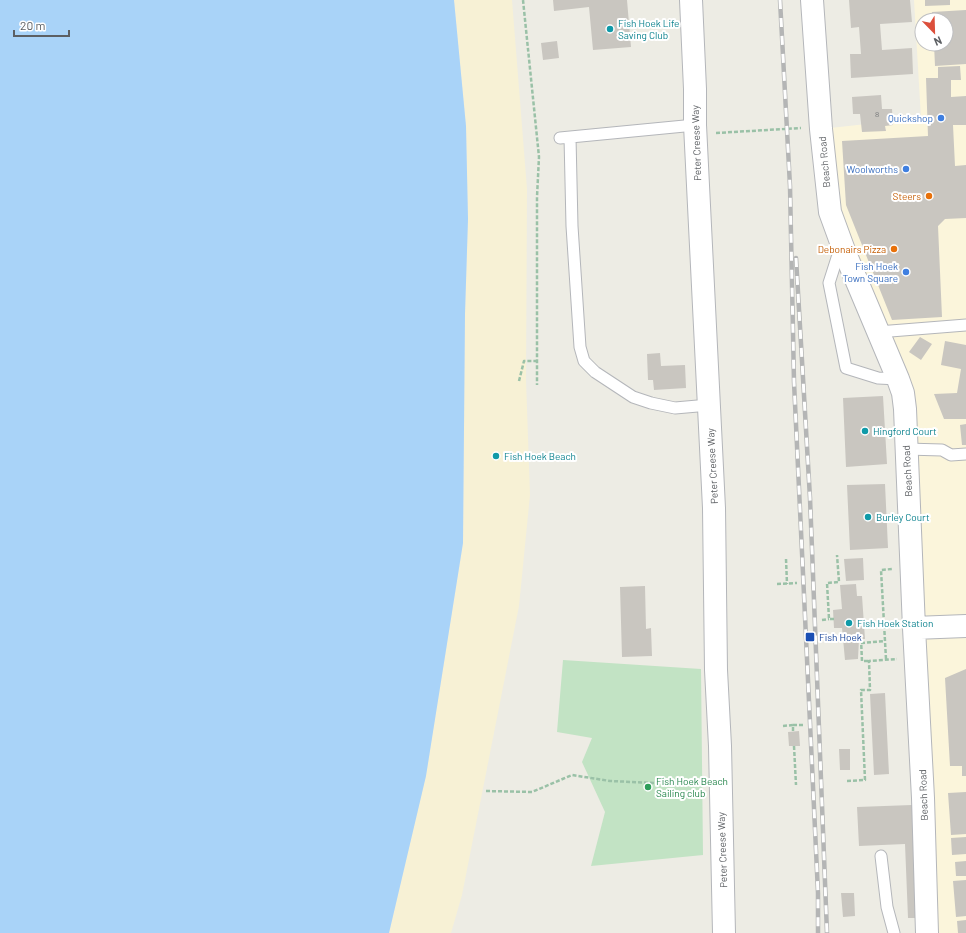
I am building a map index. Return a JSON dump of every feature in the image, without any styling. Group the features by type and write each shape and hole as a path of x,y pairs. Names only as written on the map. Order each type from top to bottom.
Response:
{"street":[{"name":"Peter Creese Way","path":"690,0 714,508 716,670 720,746 724,933"},
{"name":"Beach Road","path":"812,0 830,212 845,253 898,379 903,393 905,408 923,798 927,933"},
{"path":"914,628 966,626"}],"lane":[{"path":"695,129 565,138 578,324 580,347 584,360 595,372 633,396 652,403 675,408 709,405"},
{"path":"845,253 837,258 829,283 846,368 878,378 898,379"},
{"path":"878,332 966,325"},
{"path":"906,449 942,450 951,455 966,454"},
{"path":"881,856 887,907 894,933"}],"path":[{"path":"523,0 539,157 537,196 537,385"},
{"path":"695,129 778,130 804,128"},
{"path":"519,381 524,361 537,361"},
{"path":"829,619 827,583 839,582 837,555"},
{"path":"786,558 787,584"},
{"path":"886,659 881,570 894,568"},
{"path":"777,584 797,583"},
{"path":"822,620 834,619"},
{"path":"861,639 862,661 897,658 901,662"},
{"path":"861,643 885,641"},
{"path":"847,781 865,780 861,690 870,690 869,661"},
{"path":"793,725 793,731"},
{"path":"783,726 803,725"},
{"path":"794,746 796,785"},
{"path":"486,791 532,792 572,775 610,781 720,786"}],"shaded area":[{"path":"914,0 966,0 966,933 927,933 905,409 845,253 821,129 921,118 917,52 954,52 954,12 915,12"}],"green space":[{"name":"Fish Hoek Beach Sailing club","path":"563,660 701,669 703,855 591,866 605,812 582,762 592,738 557,732"}],"sand":[{"name":"Fish Hoek Beach","path":"454,0 512,0 527,189 526,380 530,495 519,606 462,895 451,933 389,933 426,775 463,543 465,314 468,219 466,126"}],"water":[{"path":"0,0 454,0 466,126 468,219 465,314 463,543 426,776 389,933 0,933"}],"building":[{"name":"Fish Hoek Life Saving Club","path":"553,0 627,0 631,47 593,50 589,7 554,11"},
{"path":"849,0 910,0 912,22 880,24 882,50 912,48 913,74 851,78 850,54 861,54 859,27 851,28"},
{"path":"925,0 950,0 950,5 925,6"},
{"path":"966,10 966,64 935,66 934,52 954,52 954,12 932,12"},
{"path":"557,41 559,58 543,60 541,43"},
{"name":"Fish Hoek Town Square","path":"960,66 961,80 951,80 951,97 966,96 966,125 953,125 955,166 966,165 966,218 945,219 938,226 942,317 892,320 846,205 842,141 928,136 926,78 938,78 938,67"},
{"path":"881,95 882,109 892,109 893,125 885,126 886,131 862,132 860,114 853,114 852,97"},
{"path":"920,337 932,344 921,360 909,352"},
{"path":"945,341 966,345 966,419 944,419 934,394 957,393 961,369 941,365"},
{"path":"660,353 661,366 685,365 686,388 654,390 653,380 648,380 647,354"},
{"name":"Hingford Court","path":"883,396 887,464 846,467 843,398"},
{"path":"966,424 966,445 962,445 960,425"},
{"name":"Burley Court","path":"885,484 888,548 850,550 847,485"},
{"path":"863,558 864,580 846,581 844,559"},
{"name":"Fish Hoek Station","path":"856,584 857,596 862,596 865,639 859,639 858,659 845,660 842,628 834,628 833,610 842,609 840,585"},
{"path":"645,586 646,629 651,628 652,656 622,657 620,587"},
{"path":"966,669 966,776 962,776 962,766 950,766 945,678"},
{"path":"885,693 889,774 874,775 870,694"},
{"path":"799,731 800,746 789,746 788,732"},
{"path":"839,749 850,749 850,770 840,770"},
{"path":"966,792 966,834 951,835 948,793"},
{"path":"912,805 918,918 908,918 905,844 859,846 857,807"},
{"path":"966,837 966,854 952,855 951,838"},
{"path":"966,861 966,876 956,876 955,862"},
{"path":"966,880 966,916 956,917 953,881"},
{"path":"841,893 854,893 855,916 843,917"},
{"path":"966,920 966,933 958,933 957,921"}],"railway":[{"path":"780,0 790,186 794,382 818,893 818,933"},
{"path":"796,258 810,498 827,933"}],"place":[{"name":"Fish Hoek Life Saving Club","path":"610,29"},
{"name":"Quickshop","path":"941,118"},
{"name":"Woolworths","path":"906,169"},
{"name":"Steers","path":"929,196"},
{"name":"Debonairs Pizza","path":"894,249"},
{"name":"Fish Hoek Town Square","path":"906,272"},
{"name":"Hingford Court","path":"865,431"},
{"name":"Fish Hoek Beach","path":"496,456"},
{"name":"Burley Court","path":"868,517"},
{"name":"Fish Hoek Station","path":"849,623"},
{"name":"Fish Hoek","path":"810,637"},
{"name":"Fish Hoek Beach Sailing club","path":"648,787"}]}
